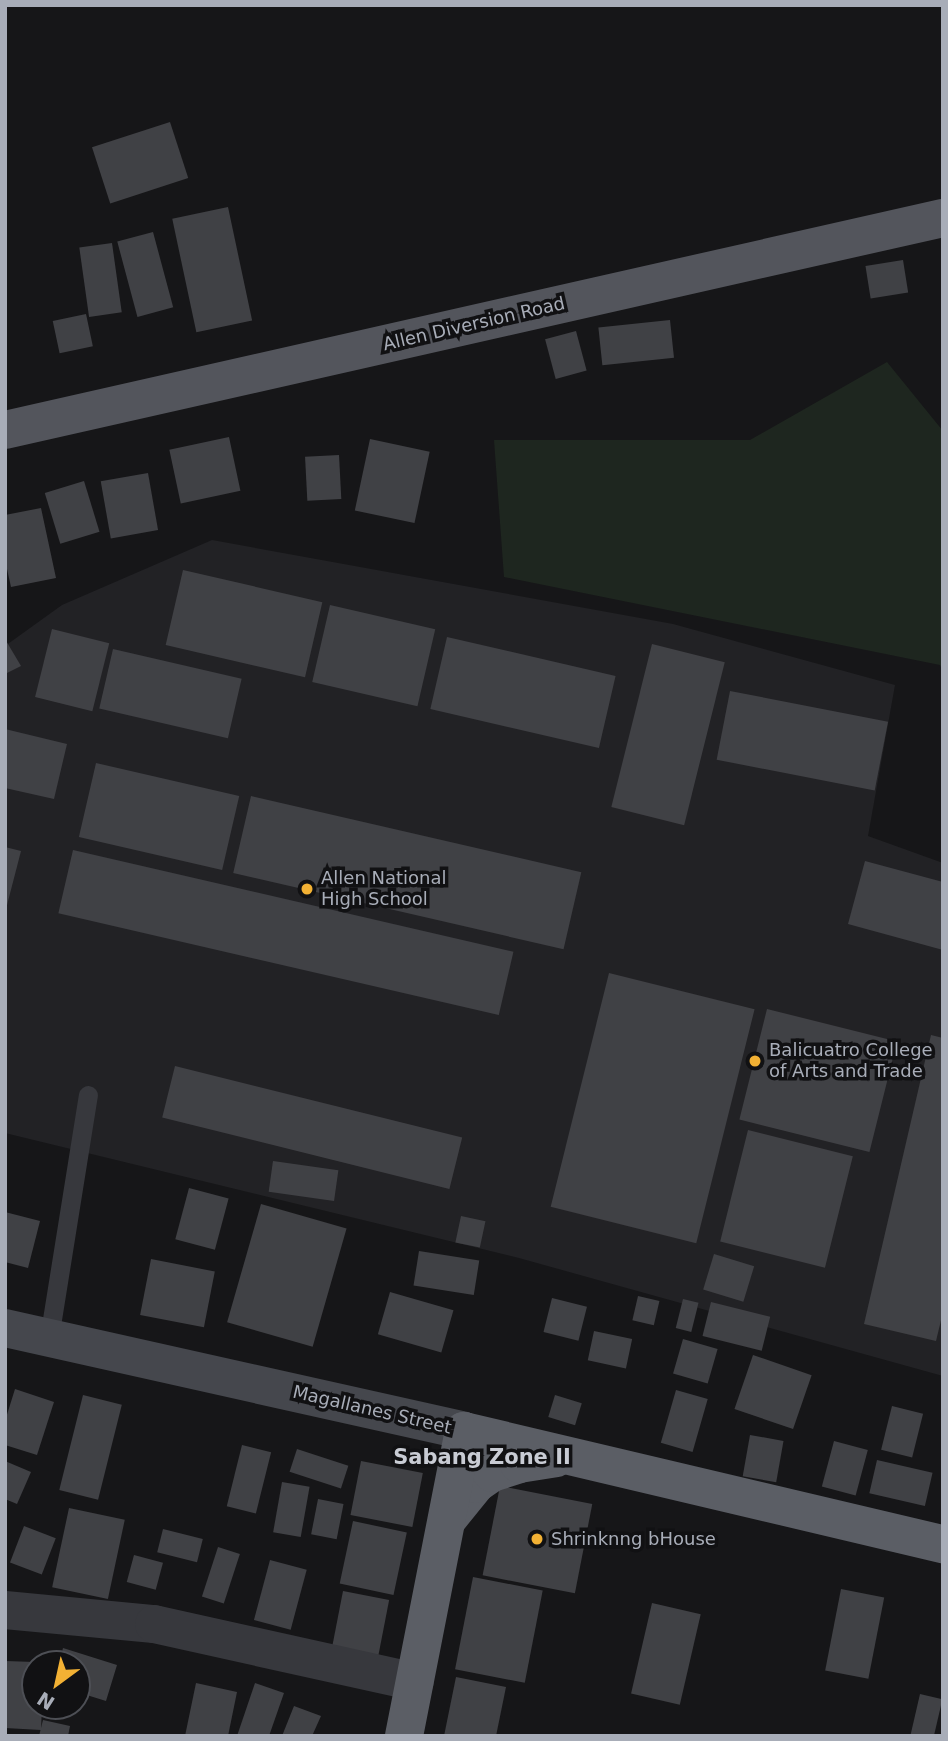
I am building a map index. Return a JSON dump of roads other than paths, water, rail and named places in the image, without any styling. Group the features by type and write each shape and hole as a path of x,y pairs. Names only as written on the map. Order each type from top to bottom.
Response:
{"highway":[{"name":"Magallanes Street","path":"464,1431 943,1544"},
{"path":"404,1736 464,1431"},
{"path":"446,1522 475,1483 519,1464 570,1456"}],"main road":[{"name":"Allen Diversion Road","path":"5,430 943,218"},
{"name":"Magallanes Street","path":"5,1328 464,1431"}],"street":[{"path":"5,1610 154,1624 415,1682"}],"lane":[{"path":"49,1338 88,1095"}],"place":[{"name":"Allen National High School","path":"307,889"},
{"name":"Balicuatro College of Arts and Trade","path":"755,1061"},
{"name":"Shrinknng bHouse","path":"537,1539"}],"district":[{"name":"Sabang Zone II","path":"482,1457"}]}
